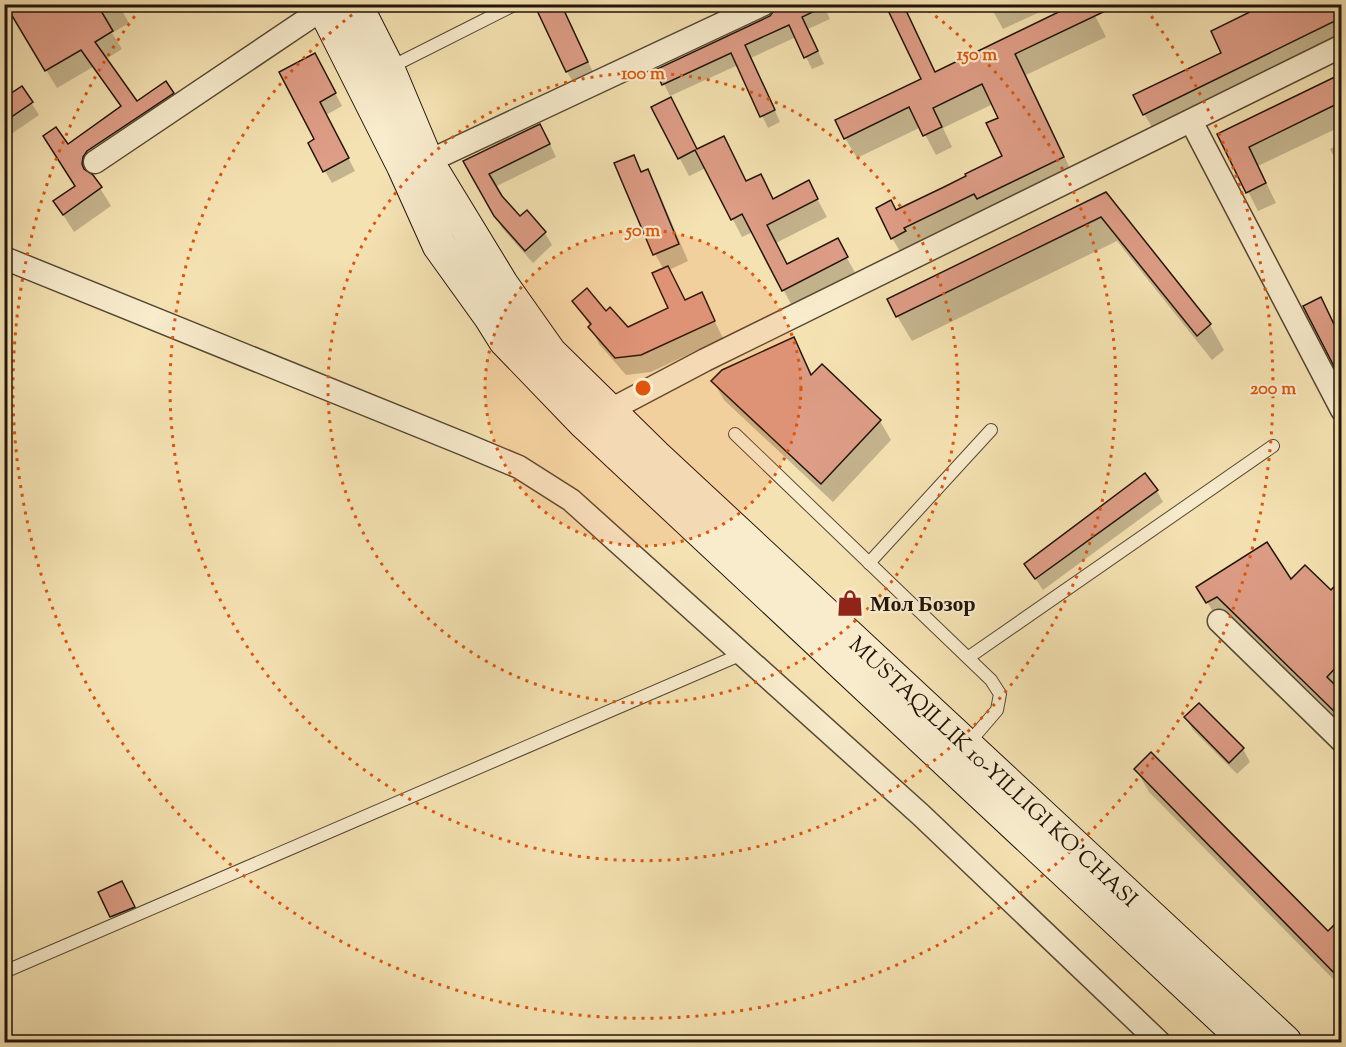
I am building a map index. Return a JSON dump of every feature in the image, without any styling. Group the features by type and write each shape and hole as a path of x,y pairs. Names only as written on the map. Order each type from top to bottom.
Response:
{"main road":[{"name":"MUSTAQILLIK 10-YILLIGI KO'CHASI","path":"334,6 388,69 427,162 502,285 597,417 663,464 1285,1042"},
{"name":"MUSTAQILLIK 10-YILLIGI KO'CHASI","path":"334,6 439,245 505,340 597,417 1248,1042"}],"street":[{"path":"427,162 764,4"},
{"path":"95,162 334,6"},
{"path":"597,417 705,360 1341,46"},
{"path":"1191,121 1341,410"},
{"path":"4,258 519,467 571,500 921,815 1159,1042"},
{"path":"1219,621 1341,741"}],"lane":[{"path":"388,69 512,6"},
{"path":"869,563 991,430"},
{"path":"735,434 991,680 1000,694 998,710 966,746"},
{"path":"969,657 1273,446"},
{"path":"4,972 742,654"}],"building":[{"path":"5,4 97,4 113,31 95,42 137,101 166,81 174,93 87,151 83,157 84,169 93,175 102,187 63,215 53,201 75,186 43,136 56,127 68,144 121,106 81,50 45,71"},
{"path":"534,4 561,4 588,62 566,72"},
{"path":"785,4 829,4 802,17 818,51 804,58 789,25 745,45 775,110 760,117 731,53 662,85 655,70 770,16 776,8"},
{"path":"885,4 903,4 935,72 1075,4 1120,4 1015,54 1064,157 977,199 974,194 904,228 906,231 891,239 876,208 891,200 896,210 1002,156 986,123 998,118 982,84 933,108 942,127 923,136 909,107 844,139 835,120 921,79"},
{"path":"1266,4 1341,4 1341,18 1143,115 1133,95 1221,53 1211,31"},
{"path":"315,53 336,93 320,102 349,158 323,172 308,143 314,139 279,72"},
{"path":"1341,74 1341,102 1249,147 1266,183 1246,193 1217,134"},
{"path":"22,86 33,102 4,122 4,98"},
{"path":"671,97 697,149 724,136 746,181 761,174 773,199 809,180 818,199 767,225 787,264 838,238 848,257 782,291 742,214 731,220 695,150 678,159 651,107"},
{"path":"540,124 550,144 489,174 502,196 520,216 527,210 546,232 525,251 494,216 463,161"},
{"path":"634,155 641,172 648,169 679,244 653,255 614,163"},
{"path":"1106,192 1211,324 1197,336 1101,217 896,317 887,299"},
{"path":"668,266 685,300 702,292 715,321 641,355 615,358 588,327 591,324 572,301 587,288 606,311 610,307 628,327 668,308 652,273"},
{"path":"1321,297 1341,339 1341,380 1303,306"},
{"path":"794,337 811,375 822,364 881,420 821,484 711,381 722,370"},
{"path":"1145,473 1158,490 1035,579 1024,564"},
{"path":"1267,542 1291,579 1305,565 1331,590 1341,579 1341,662 1327,677 1341,691 1341,718 1217,597 1206,603 1196,587"},
{"path":"1199,703 1244,748 1229,763 1184,717"},
{"path":"1151,752 1328,931 1341,918 1341,980 1134,769"},
{"path":"122,881 135,907 110,917 98,892"}],"place":[{"name":"Мол Бозор","path":"850,603"}]}
